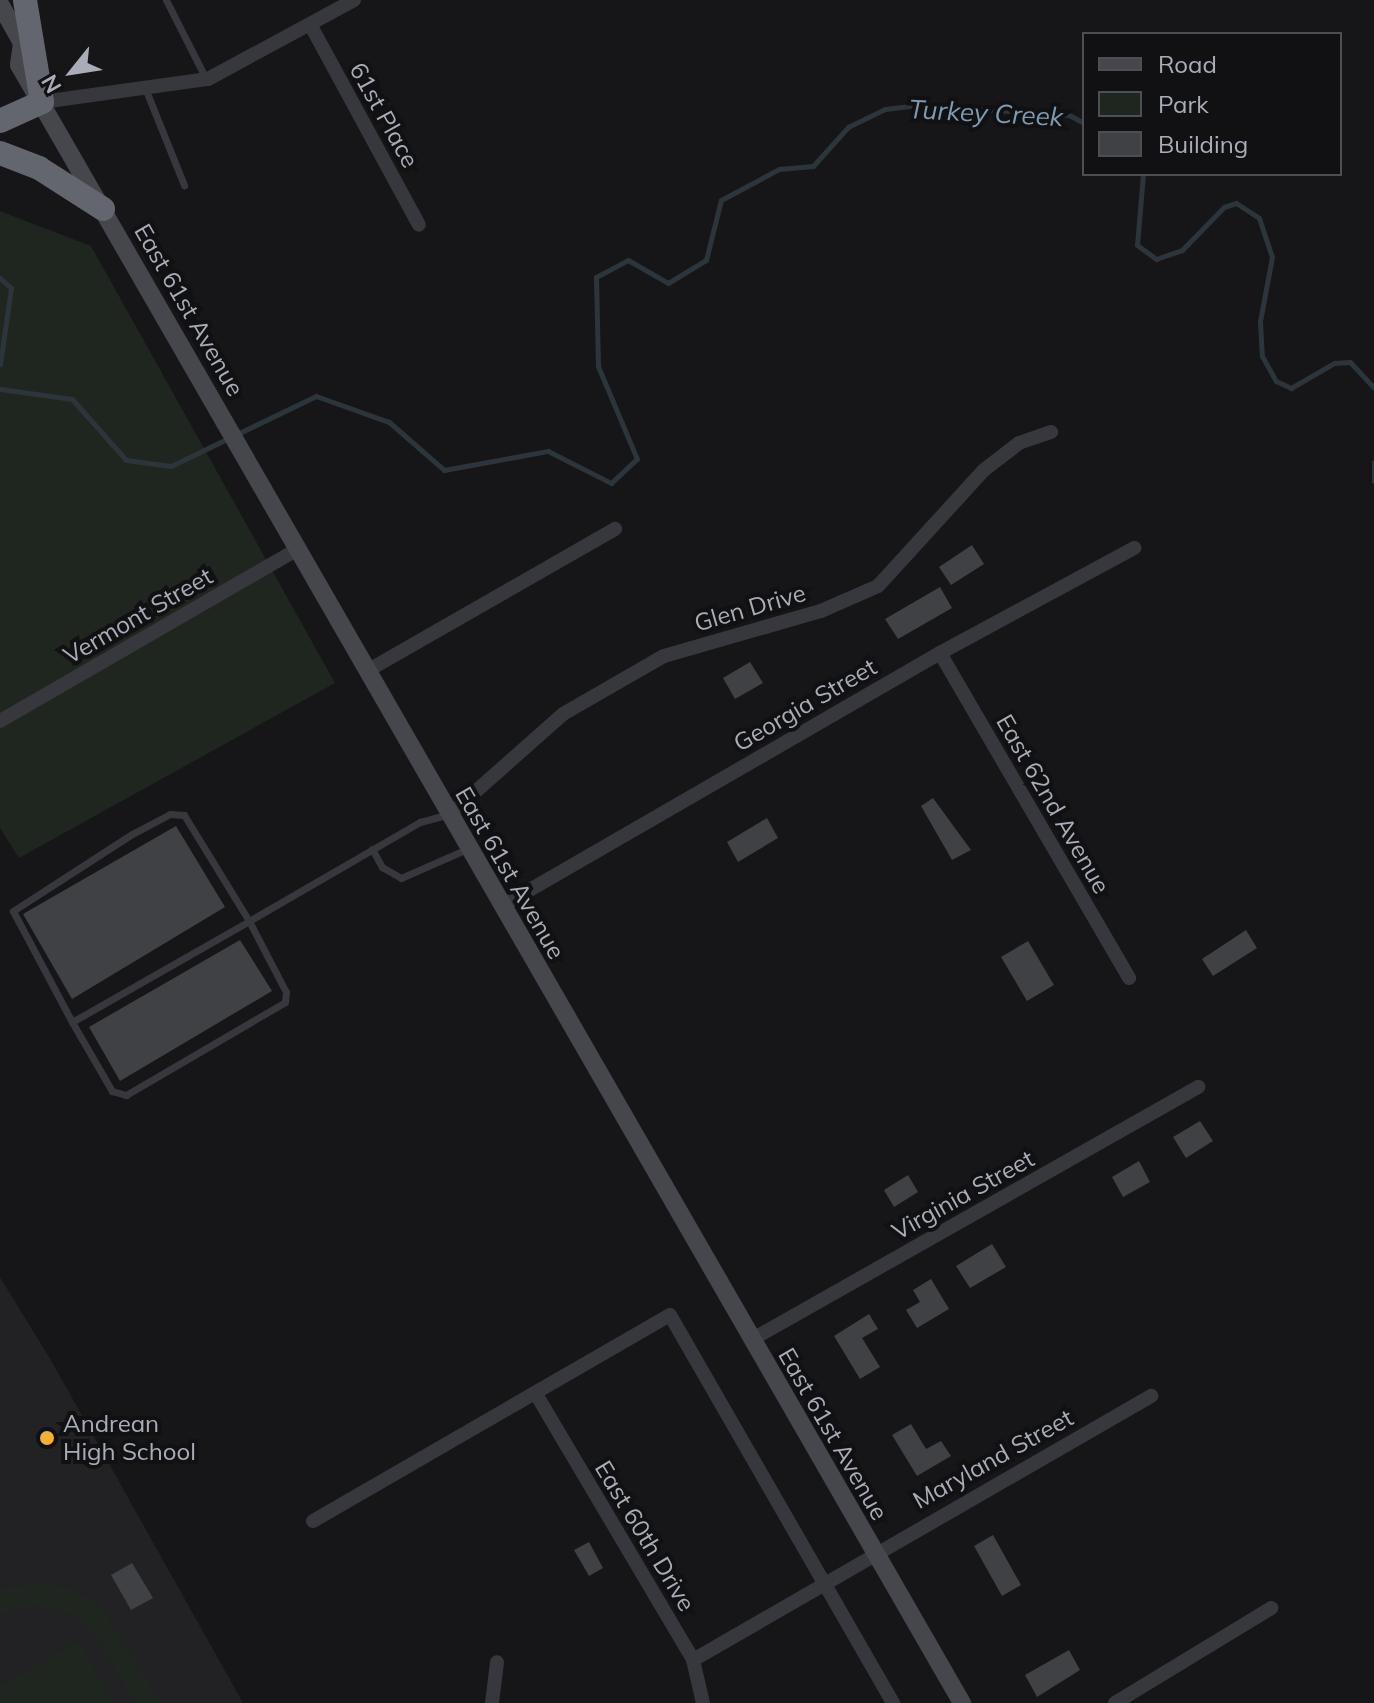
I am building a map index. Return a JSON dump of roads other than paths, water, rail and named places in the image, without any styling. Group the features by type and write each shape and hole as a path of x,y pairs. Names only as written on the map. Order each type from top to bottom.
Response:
{"highway":[{"path":"0,121 42,102 25,0"},
{"path":"0,153 39,168 103,209"}],"main road":[{"name":"East 61st Avenue","path":"0,4 22,43 19,65 962,1703"},
{"path":"0,59 19,65"}],"street":[{"path":"42,102 206,79 311,26 354,0"},
{"name":"61st Place","path":"311,26 419,225"},
{"name":"Glen Drive","path":"449,815 563,714 664,656 821,611 878,586 984,470 1019,443 1051,432"},
{"path":"367,671 615,529"},
{"name":"Georgia Street","path":"502,906 940,653 1134,548"},
{"name":"Vermont Street","path":"0,721 298,549"},
{"name":"East 62nd Avenue","path":"940,653 1129,978"},
{"name":"Virginia Street","path":"751,1340 1198,1087"},
{"path":"313,1521 670,1315 893,1703"},
{"name":"East 60th Drive","path":"536,1394 693,1660 703,1703"},
{"name":"Maryland Street","path":"693,1660 873,1551 1151,1396"},
{"path":"1115,1703 1271,1608"},
{"path":"492,1703 497,1662"}],"lane":[{"path":"166,0 206,79"},
{"path":"145,88 184,185"},
{"path":"170,814 184,815 249,921 286,992 285,1002 202,1054 126,1095 112,1091 72,1022 13,911 132,834 170,814"},
{"path":"72,1022 420,822 449,815"},
{"path":"372,849 382,867 401,878 469,848"}],"waterway":[{"name":"Turkey Creek","path":"0,389 72,399 126,460 171,466 316,396 389,422 444,470 548,451 611,483 637,459 598,366 596,277 628,260 668,283 706,260 721,200 779,169 813,166 848,127 885,109 919,105 1069,115 1082,122"},
{"name":"Turkey Creek","path":"1143,176 1137,245 1156,259 1182,250 1224,207 1236,203 1259,218 1272,257 1260,321 1262,356 1276,381 1291,388 1334,363 1350,362 1374,388"},
{"name":"Turkey Creek","path":"0,278 11,288 0,364"},
{"name":"Turkey Creek","path":"1374,462 1374,481"}],"place":[{"name":"Andrean High School","path":"47,1438"}]}
